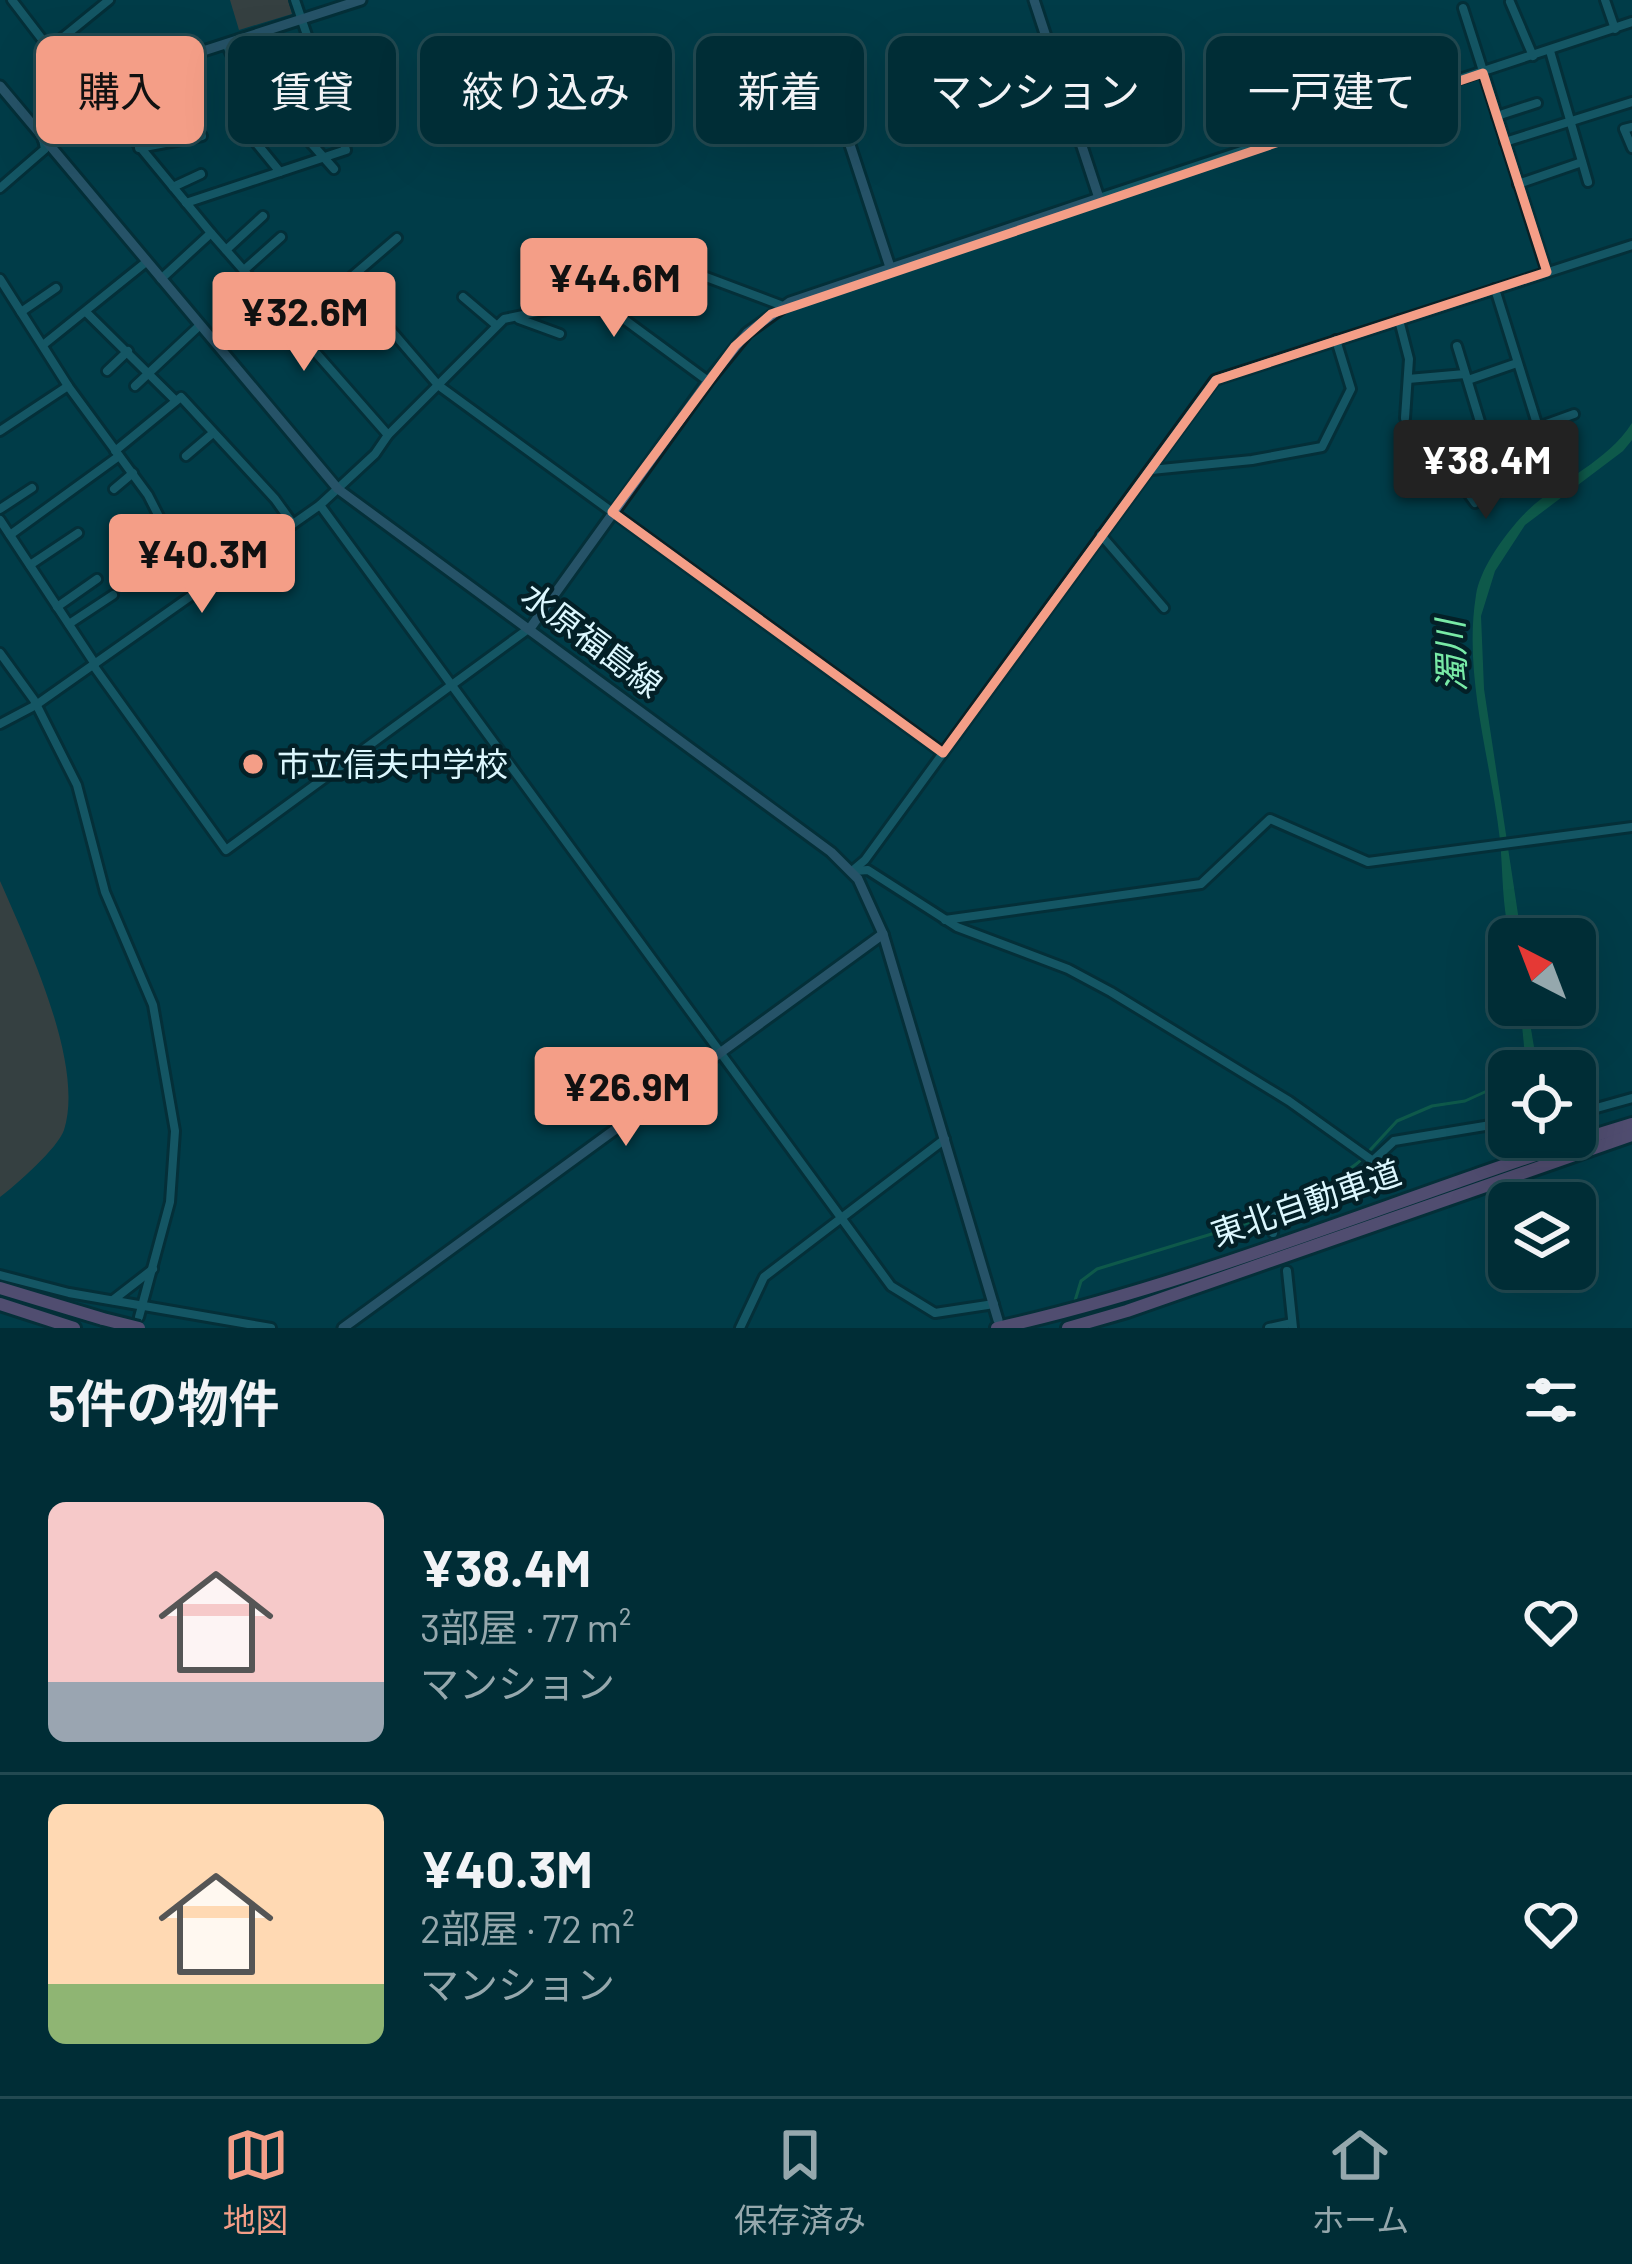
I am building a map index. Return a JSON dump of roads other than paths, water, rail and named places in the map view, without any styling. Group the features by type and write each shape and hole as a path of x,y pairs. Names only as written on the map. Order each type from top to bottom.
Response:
{"highway":[{"name":"東北自動車道","path":"1596,1138 1632,1124"},
{"name":"東北自動車道","path":"1596,1144 1632,1136"},
{"name":"東北自動車道","path":"998,1324 1017,1324 1218,1263 1462,1178 1536,1158"},
{"name":"東北自動車道","path":"1071,1327 1461,1194 1544,1158"},
{"path":"0,1288 104,1319 139,1323"},
{"path":"0,1304 74,1328"}],"street":[{"path":"12,0 36,36"},
{"path":"65,36 109,0"},
{"path":"186,203 346,150 296,0"},
{"path":"204,51 361,0"},
{"path":"1034,0 1099,199"},
{"path":"1605,0 1615,29"},
{"path":"1510,2 1533,56"},
{"path":"1463,8 1547,272"},
{"path":"0,520 94,664 226,850 531,627 708,381 747,333 783,306 1632,22"},
{"path":"226,44 228,48"},
{"path":"1550,51 1588,182"},
{"name":"水原福島線","path":"0,86 36,130"},
{"path":"1505,142 1632,102"},
{"path":"1497,116 1537,103"},
{"path":"1632,127 1624,129 1632,148"},
{"path":"0,188 45,149 44,144"},
{"name":"水原福島線","path":"47,144 338,489 531,627 852,871 866,890 883,934 998,1324"},
{"path":"135,144 388,435"},
{"path":"139,148 160,144"},
{"path":"258,144 280,172"},
{"path":"312,144 334,169"},
{"path":"850,144 890,267"},
{"path":"1518,184 1582,163"},
{"path":"173,187 201,174"},
{"path":"226,250 263,217"},
{"path":"160,280 211,233"},
{"path":"244,270 281,237"},
{"path":"292,328 397,238"},
{"path":"852,871 865,860 1215,380 1632,244"},
{"path":"547,264 588,251 602,304 708,381"},
{"path":"43,345 146,263"},
{"path":"0,724 36,705 320,505 503,319 706,277 783,306"},
{"path":"0,279 68,386 133,473 177,552 204,589"},
{"path":"347,279 438,385 943,753"},
{"path":"21,312 56,288"},
{"path":"1495,289 1552,472"},
{"path":"0,301 10,295"},
{"path":"463,297 496,325"},
{"path":"86,312 174,399"},
{"path":"518,318 560,334"},
{"path":"1399,320 1407,346 1405,418"},
{"path":"135,386 199,326"},
{"path":"1150,470 1252,460 1322,447 1352,389 1336,340"},
{"path":"1457,346 1481,425 1510,475"},
{"path":"106,371 128,351"},
{"path":"1408,379 1466,377 1518,362"},
{"path":"0,431 68,386"},
{"path":"10,535 181,397 275,499 292,524"},
{"path":"1538,427 1574,414"},
{"path":"186,456 213,433"},
{"path":"1439,453 1475,502 1544,446"},
{"path":"114,488 133,473"},
{"path":"0,509 32,488"},
{"path":"320,505 891,1286 935,1313 994,1304"},
{"path":"30,565 78,533"},
{"path":"1101,535 1164,608"},
{"path":"57,607 97,579"},
{"path":"69,624 112,595"},
{"path":"0,653 36,705 77,785 104,892 157,1022 175,1131 170,1202 139,1323"},
{"path":"945,920 1201,884 1270,819 1368,862 1632,827"},
{"path":"852,871 868,871 945,920 1068,969 1111,992 1289,1101 1373,1161"},
{"path":"343,1328 883,934"},
{"path":"1596,1108 1632,1098"},
{"path":"1273,1233 1275,1216 1338,1193 1394,1142 1488,1126"},
{"path":"740,1328 764,1277 945,1139"},
{"path":"111,1301 153,1268"},
{"path":"1269,1328 1293,1325 1287,1271"},
{"path":"0,1275 111,1301 267,1328"}],"waterway":[{"path":"1074,1304 1081,1281 1097,1269 1251,1222 1282,1201 1322,1189 1359,1162 1397,1121 1488,1091"}],"place":[{"name":"市立信夫中学校","path":"253,764"}],"water label":[{"name":"濁川","path":"1451,656"}]}
